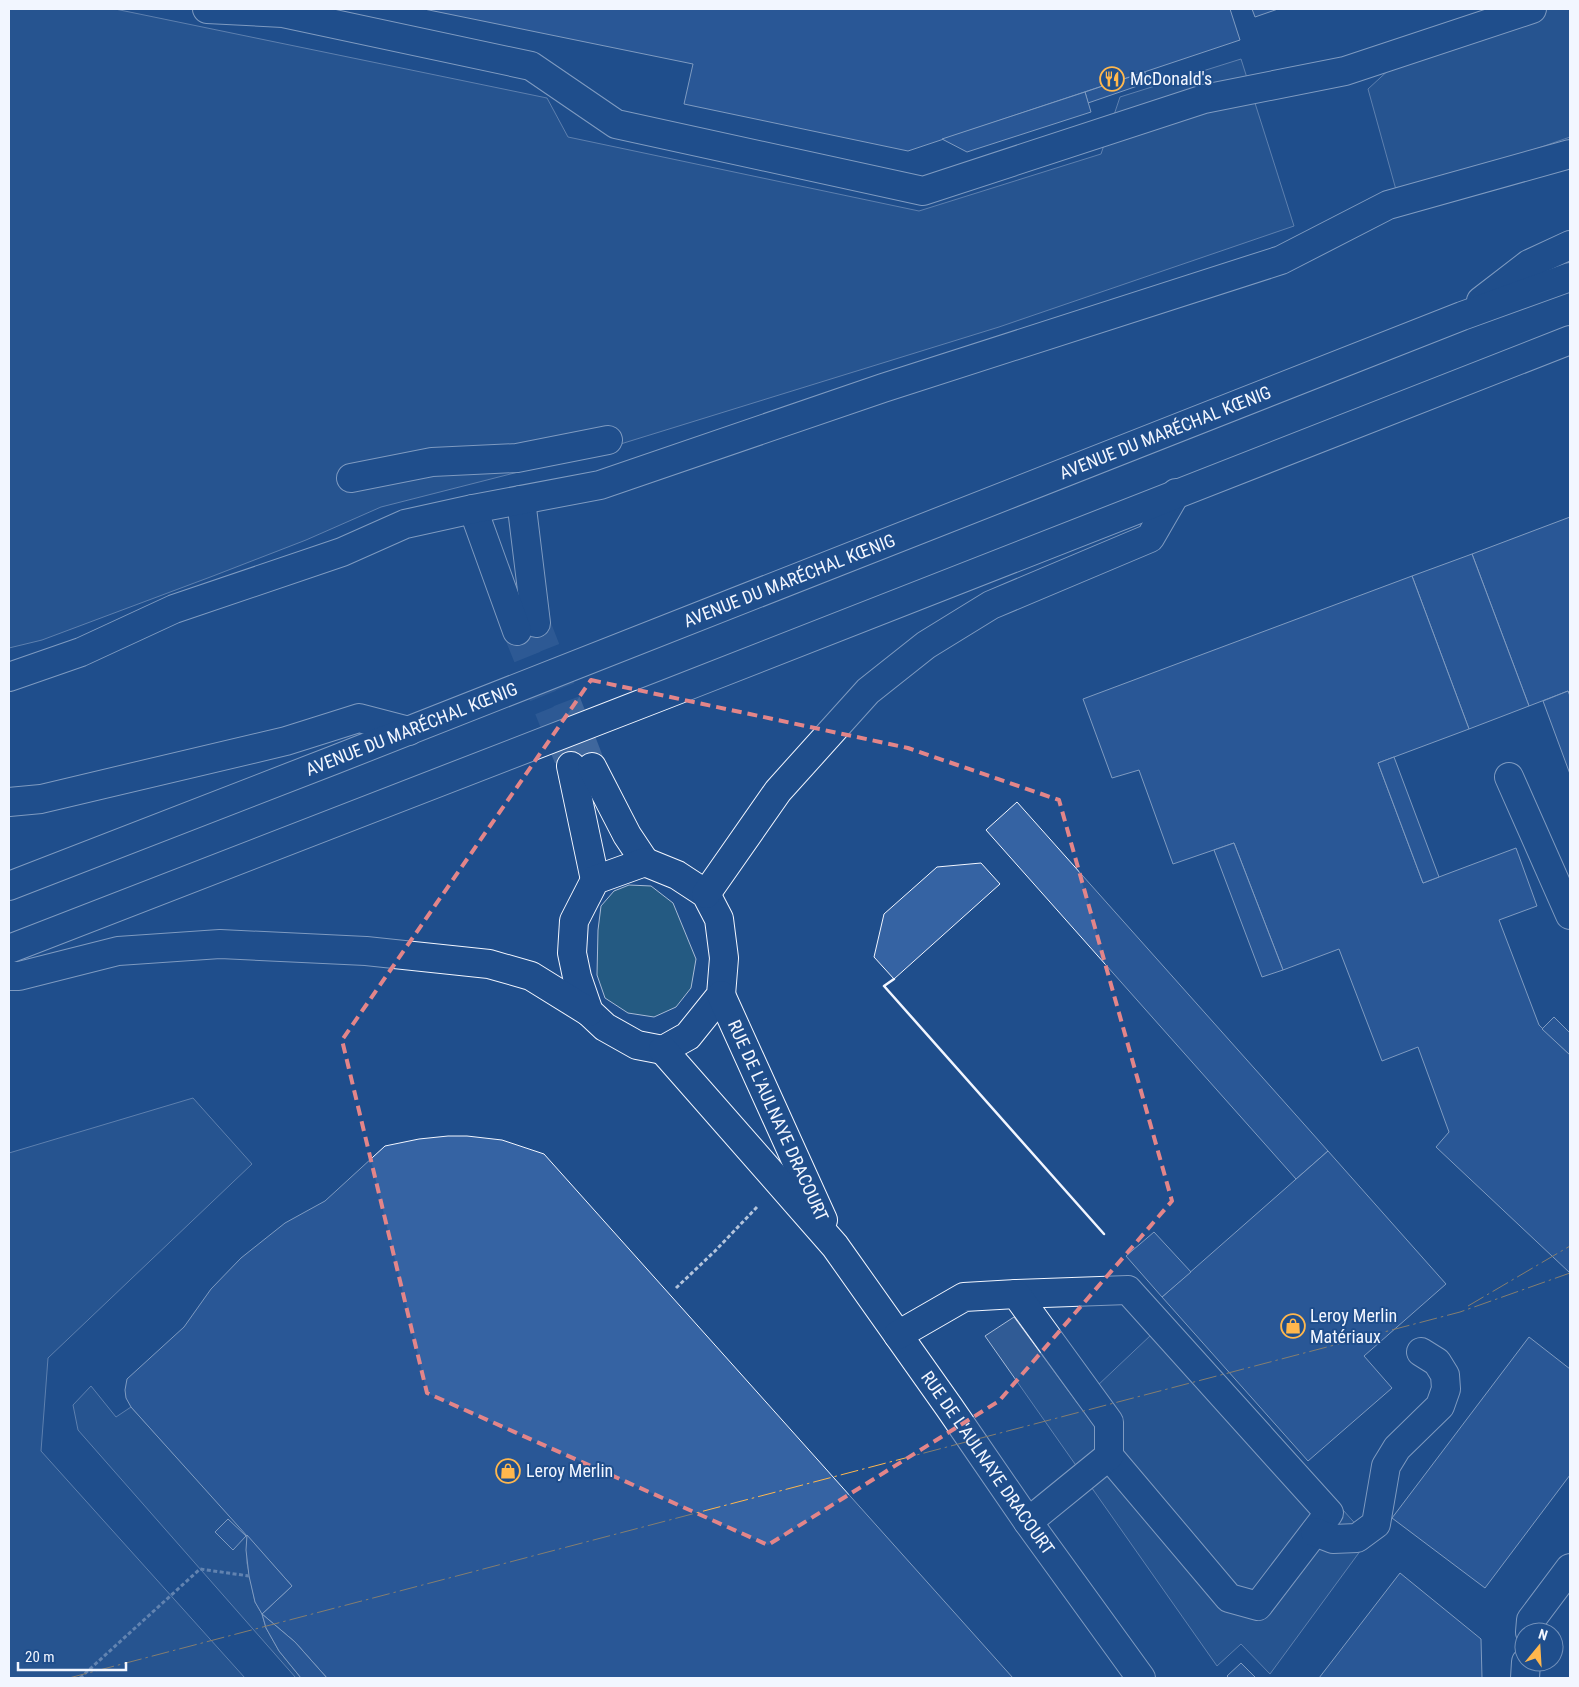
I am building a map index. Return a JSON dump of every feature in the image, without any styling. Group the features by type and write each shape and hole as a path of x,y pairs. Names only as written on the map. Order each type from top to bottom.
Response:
{"main road":[{"path":"207,9 283,13 531,66 616,124 923,191 1204,99 1345,71 1480,17 1526,10"},
{"path":"9,677 81,652 174,609 342,552 405,524 600,485 875,391 1262,267 1281,260 1388,205 1570,154"},
{"path":"1462,316 1529,264 1570,245"},
{"name":"AVENUE DU MARÉCHAL KŒNIG","path":"9,886 409,731 1462,316 1570,277"},
{"path":"9,949 234,863 1570,340"},
{"path":"351,478 432,462 517,458 608,440"},
{"path":"706,894 778,791 868,691 926,645 991,606 1150,538 1176,493"},
{"path":"473,509 527,627 520,500"},
{"path":"9,802 42,799 286,741 359,718 409,731"},
{"path":"9,976 19,976 118,951 220,944 366,951 489,964 531,976 589,1012 605,1027 637,1045 663,1050 688,1036 721,995 724,958 719,919 706,894 677,875 645,862 582,766 595,880 574,921 572,953 577,977 589,1012"},
{"path":"1510,776 1570,915"},
{"path":"595,880 645,862"},
{"name":"RUE DE L'AULNAYE DRACOURT","path":"721,995 835,1246"},
{"name":"RUE DE L'AULNAYE DRACOURT","path":"663,1050 835,1246 1028,1522 1141,1678"},
{"path":"898,1335 964,1297 1016,1294 1128,1290 1329,1513 1258,1606 1229,1598 1109,1456 1109,1422 1016,1294"},
{"path":"1315,1532 1333,1539 1357,1538 1376,1524 1386,1466 1397,1448 1440,1406 1446,1389 1445,1375 1437,1362 1421,1352"},
{"path":"1028,1522 1109,1456"},
{"path":"1531,1622 1570,1568"}],"path":[{"path":"676,1288 762,1202"},
{"path":"80,1678 200,1569 249,1576"}],"highlighted area":[{"path":"591,680 908,748 1059,800 1172,1201 999,1401 768,1545 427,1393 342,1040"}],"shaded area":[{"path":"9,9 115,9 547,98 568,137 919,211 1101,154 1120,97 1241,59 1294,226 999,327 585,455 381,507 306,540 213,576 42,640 9,648"},
{"path":"1548,9 1570,9 1570,137 1398,197 1368,89 1405,55"},
{"path":"629,885 651,886 673,903 696,959 691,988 676,1007 654,1017 628,1013 605,998 597,975 598,930 601,906 614,891"},
{"path":"193,1098 252,1164 48,1358 41,1451 245,1678 9,1678 9,1153"},
{"path":"1014,1317 1078,1404 1170,1317 1369,1539 1270,1674 1241,1644 1217,1666 985,1336"},
{"path":"91,1386 116,1417 131,1407 247,1535 247,1563 255,1602 262,1614 266,1628 279,1651 301,1678 296,1678 78,1430 73,1405"}],"building":[{"path":"424,9 1230,9 1240,40 908,151 684,104 693,64"},
{"path":"1252,9 1278,9 1255,17"},
{"path":"1145,72 1149,82 1088,103 1085,92"},
{"path":"1085,92 1091,112 967,152 942,139"},
{"path":"1570,517 1570,696 1568,691 1529,706 1472,554"},
{"path":"1472,554 1529,706 1469,729 1412,576"},
{"path":"1412,576 1469,729 1378,763 1423,883 1516,848 1537,906 1499,920 1539,1025 1570,1055 1570,1273 1436,1147 1449,1132 1418,1047 1382,1061 1339,949 1283,970 1234,843 1173,864 1139,770 1112,778 1083,699"},
{"path":"1568,691 1570,696 1570,774 1543,701"},
{"path":"1394,757 1439,877 1423,883 1378,763"},
{"path":"1017,802 1328,1151 1296,1179 986,830"},
{"path":"1234,843 1283,970 1262,977 1214,850"},
{"path":"981,863 1000,884 894,979 874,957 884,914 937,867"},
{"path":"1554,1017 1570,1033 1570,1055 1542,1029"},
{"name":"Leroy Merlin","path":"448,1136 502,1140 544,1154 1013,1678 327,1678 295,1642 262,1614 292,1586 131,1407 126,1398 127,1379 184,1327 211,1289 241,1258 285,1223 325,1201 385,1146 419,1139"},
{"name":"Leroy Merlin Matériaux","path":"1328,1151 1446,1284 1364,1356 1392,1388 1308,1461 1162,1297"},
{"path":"1154,1232 1191,1272 1162,1297 1126,1256"},
{"path":"1529,1337 1570,1369 1570,1475 1485,1588 1392,1518"},
{"path":"228,1519 246,1536 233,1550 215,1532"},
{"path":"247,1535 292,1586 262,1614 255,1602 249,1576 246,1550"},
{"path":"1400,1573 1481,1639 1482,1678 1319,1678"},
{"path":"262,1614 295,1642 327,1678 301,1678 279,1651 266,1628"},
{"path":"1241,1663 1256,1678 1229,1678 1227,1676"}],"tunnel":[{"path":"536,623 592,767"},
{"path":"517,631 568,758"}],"wall":[{"path":"894,979 884,986 1104,1234"}],"power":[{"path":"1468,1306 1570,1246"},
{"path":"69,1678 1460,1312 1570,1273"}],"place":[{"name":"McDonald's","path":"1112,79"},
{"name":"Leroy Merlin Matériaux","path":"1293,1326"},
{"name":"Leroy Merlin","path":"508,1471"}]}
